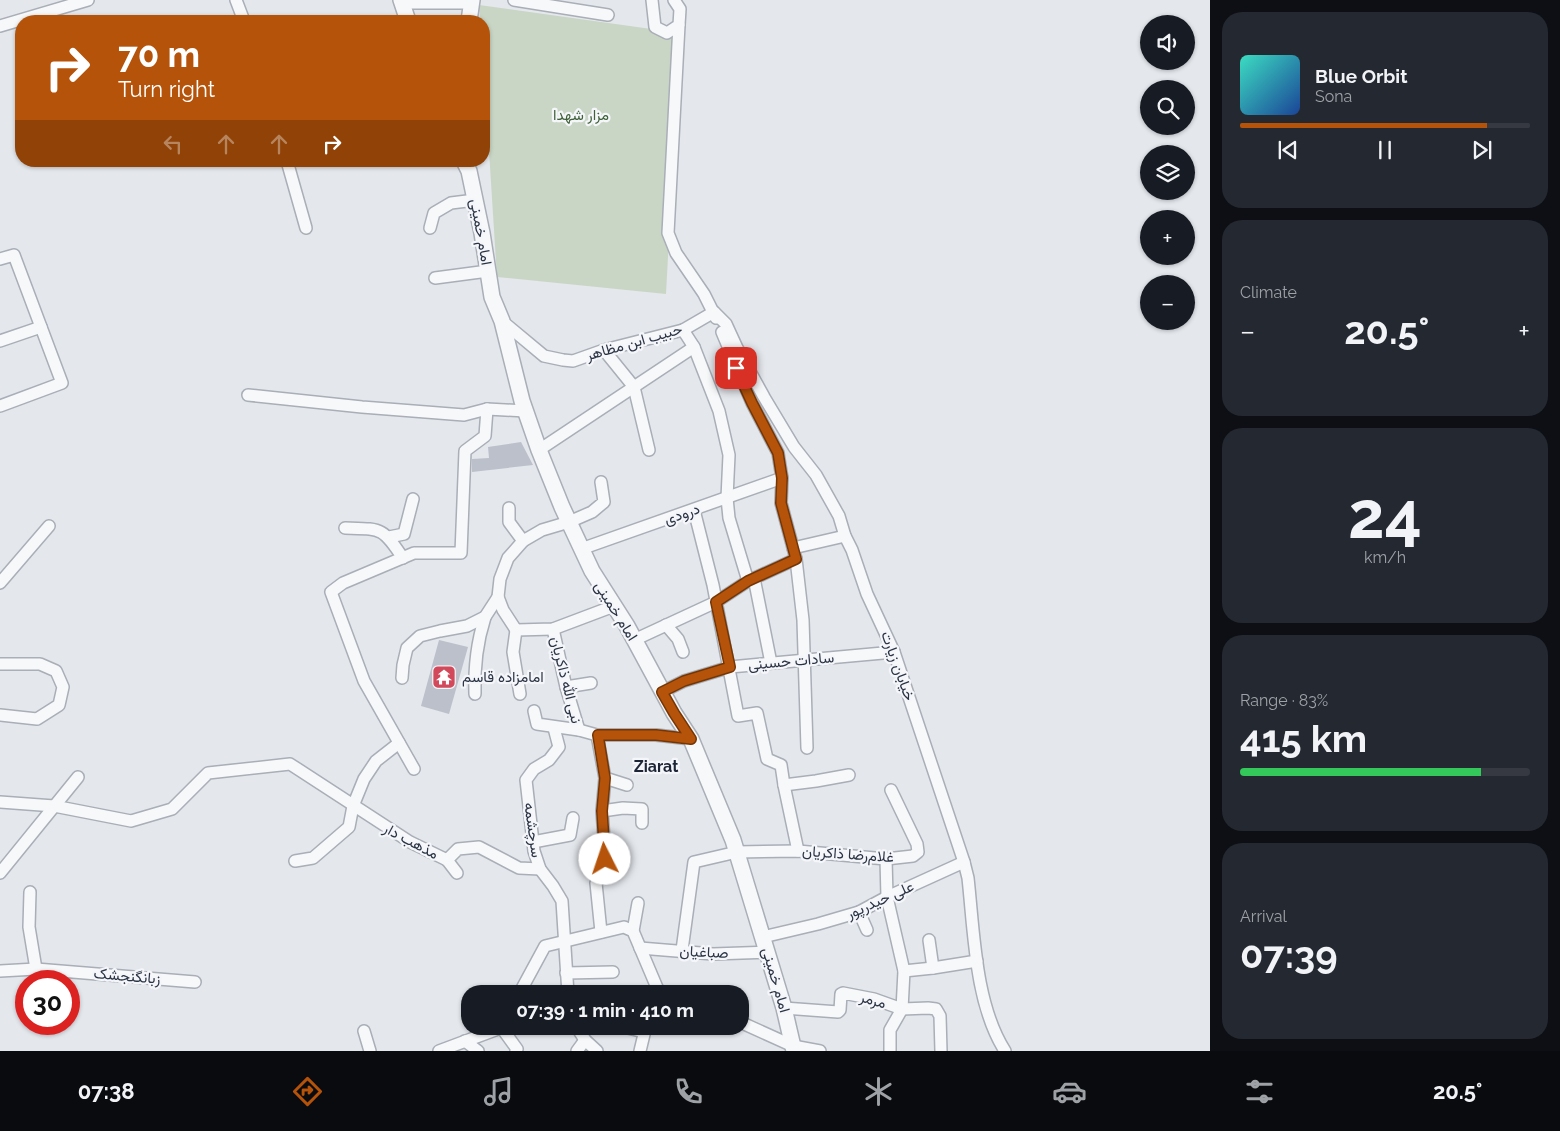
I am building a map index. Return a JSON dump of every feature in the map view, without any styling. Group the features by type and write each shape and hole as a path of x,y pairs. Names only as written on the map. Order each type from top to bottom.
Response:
{"street":[{"path":"37,15 88,0"},
{"path":"236,0 242,15"},
{"path":"514,0 608,15"},
{"path":"652,0 655,27 667,33 679,25"},
{"path":"674,0 680,9 668,233 676,253 714,312 752,403 778,453 782,478 781,503 794,553 803,620 807,748"},
{"path":"406,15 402,1 472,2 470,15"},
{"path":"0,26 15,22"},
{"path":"288,167 306,228"},
{"name":"امام خمینی","path":"470,167 492,297 502,321 526,411 539,450 568,522 592,571 691,739 737,852 784,1008 793,1049"},
{"path":"430,228 434,213 451,202 475,200"},
{"path":"0,259 14,255 62,383 0,406"},
{"path":"435,278 488,271"},
{"name":"حبیب ابن مظاهر","path":"502,321 544,356 573,361 604,350 683,330 714,312"},
{"name":"خیابان زیارت","path":"714,312 726,324 764,397 794,447 816,475 839,516 844,536 852,550 868,594 894,652 964,862 968,878 977,961 987,1014 1005,1051"},
{"path":"0,341 41,327"},
{"path":"683,330 694,348 719,411 729,455 727,498 729,518 751,580 771,662"},
{"path":"539,450 694,348"},
{"path":"604,350 634,387 649,450"},
{"path":"248,395 464,415 487,409 526,411"},
{"path":"414,769 364,681 331,592 343,583 414,553 461,553 465,450 486,436 487,409"},
{"name":"درودی","path":"581,549 782,478"},
{"path":"520,694 514,652 516,630 503,610 498,598 500,578 508,558 523,541 542,530 592,512 604,502 601,482"},
{"path":"389,537 404,534 413,499"},
{"path":"509,508 509,522 523,541"},
{"path":"694,510 713,585 738,716 757,713 767,759 781,765 798,851"},
{"path":"2,576 49,526"},
{"path":"345,528 376,529 389,537 403,558"},
{"path":"634,640 716,602 794,553 844,536"},
{"path":"475,694 474,674 478,640 485,617 498,598"},
{"path":"516,630 553,629 614,606"},
{"path":"402,678 407,648 420,636 440,630 468,626 485,617"},
{"path":"666,625 678,639 683,652"},
{"name":"نبی الله ذاکریان","path":"553,629 566,687 579,730"},
{"name":"سادات حسینی","path":"662,692 684,681 730,667 894,652"},
{"path":"0,664 40,664 56,671 63,687 59,705 36,719 0,715"},
{"path":"566,687 591,682"},
{"path":"534,710 537,724 554,728 579,730 598,735 656,735 691,739"},
{"name":"سرچشمه","path":"554,728 559,747 549,760 534,770 526,780 534,851 540,869 562,901 567,985"},
{"path":"598,735 605,778 602,811 606,869 596,883 601,932"},
{"path":"295,861 313,858 349,827 353,806 364,779 376,761 399,743"},
{"name":"مذهب دار","path":"54,806 131,821 172,809 208,773 290,764 410,842 447,860 458,849 479,847 519,868 540,869"},
{"path":"784,785 848,775"},
{"path":"0,873 78,777"},
{"path":"605,778 627,785"},
{"name":"غلام‌رضا ذاکریان","path":"682,950 694,862 737,852 798,851 886,859 913,856 918,852 917,844 891,790"},
{"path":"0,802 54,806"},
{"path":"602,811 623,808 642,809 642,823"},
{"path":"533,842 570,835 573,818"},
{"path":"0,857 0,873"},
{"path":"886,859 887,897 904,971 902,1009 890,1030 890,1051"},
{"path":"447,860 457,873"},
{"name":"علی حیدرپور","path":"763,937 859,912 887,897 964,862"},
{"path":"30,892 29,927 36,969"},
{"path":"638,903 633,931 657,985"},
{"path":"859,912 867,930"},
{"path":"524,985 545,946 624,927 633,931"},
{"path":"929,940 933,968"},
{"name":"صباغیان","path":"640,948 713,954 768,952"},
{"path":"904,971 977,961"},
{"name":"زبانگنجشک","path":"0,970 36,969 195,982"},
{"path":"566,973 613,972"},
{"name":"مرمر","path":"784,1008 838,1012 840,1010 840,994 843,993 874,999 902,1009 936,1009 940,1016 941,1051"},
{"path":"749,1027 793,1049 820,1051"},
{"path":"364,1031 370,1051"},
{"path":"439,1051 480,1035"},
{"path":"506,1035 516,1051"},
{"path":"582,1035 597,1051"},
{"path":"640,1051 644,1035"},
{"path":"577,1051 585,1040"},
{"path":"465,1041 477,1050"}],"green space":[{"name":"مزار شهدا","path":"479,5 680,33 666,294 497,277 490,167 490,15 480,15"}],"building":[{"path":"521,442 533,465 472,472 472,459 489,458 488,447"},
{"name":"امامزاده قاسم","path":"439,640 468,647 449,714 421,706"}],"place":[{"name":"امامزاده قاسم","path":"444,677"}],"district":[{"name":"Ziarat","path":"656,766"}],"route":[{"path":"605,859 602,811 605,778 598,735 656,735 691,739 662,692 684,681 730,667 716,602 748,581 796,559 781,503 782,478 778,453 736,368"}]}
